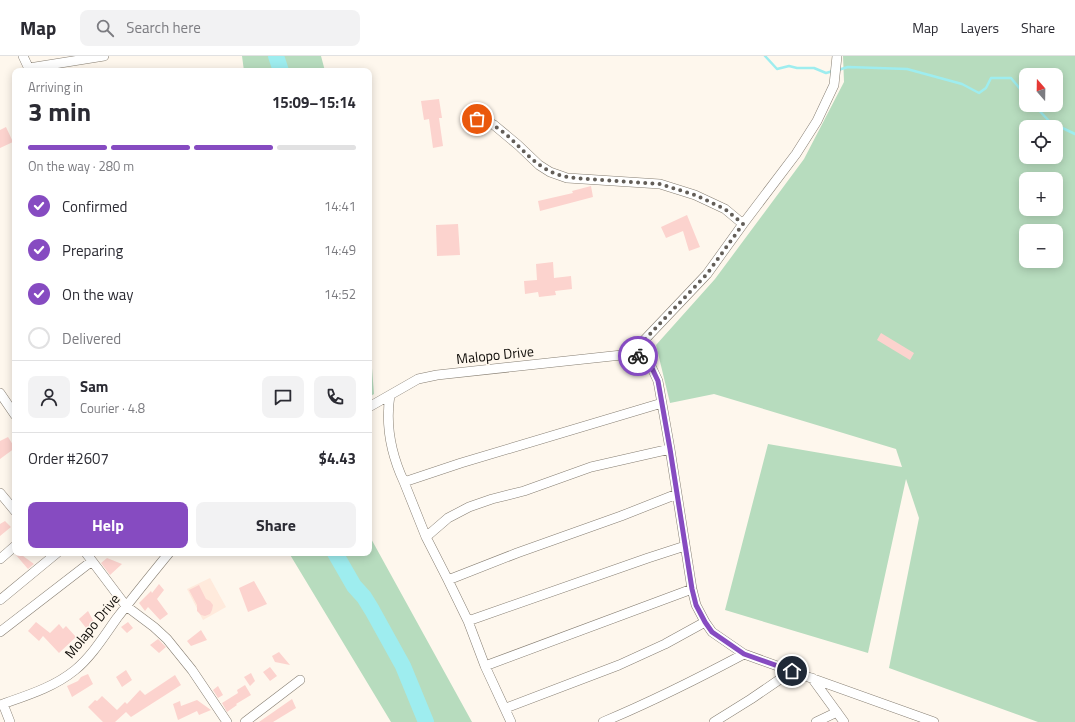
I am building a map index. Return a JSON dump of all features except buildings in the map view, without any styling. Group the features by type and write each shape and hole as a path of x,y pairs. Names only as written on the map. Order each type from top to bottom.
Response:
{"street":[{"path":"23,56 28,68"},
{"path":"40,68 104,56"},
{"path":"837,59 834,85 817,121 796,154 707,274 631,354 643,358 651,366 658,381 692,589 696,605 712,632 744,654 934,722"},
{"path":"469,119 486,121 494,125 518,144 539,165 550,172 572,178 660,184 695,195 725,209 743,224"},
{"name":"Malopo Drive","path":"372,405 418,379 437,375 631,354"},
{"path":"0,393 12,411"},
{"path":"390,395 388,412 389,439 394,456 426,537 468,621 485,666 506,708 511,722"},
{"path":"404,482 461,463 662,402"},
{"path":"426,537 448,518 469,507 492,499 524,491 591,466 670,449"},
{"path":"0,493 12,507"},
{"path":"448,580 517,553 622,516 677,494"},
{"path":"468,621 685,546"},
{"path":"0,559 12,549"},
{"path":"0,600 53,556"},
{"path":"88,556 126,606 167,639 192,670 225,719 214,722"},
{"name":"Molapo Drive","path":"1,705 58,682 74,671 91,653 126,606 167,556"},
{"path":"0,632 92,561"},
{"path":"485,666 692,589"},
{"path":"506,708 619,665 665,644 705,622"},
{"path":"602,722 685,685 744,654"},
{"path":"714,722 792,671"},
{"path":"812,678 844,722"},
{"path":"245,722 300,680"},
{"path":"1,705 10,722"},
{"path":"816,722 837,712"}],"shaded area":[{"path":"210,578 226,607 203,620 187,589"}],"green space":[{"path":"242,56 321,56 324,68 244,68"},
{"path":"843,56 1075,56 1075,722 1038,722 889,668 919,518 906,479 868,653 725,610 768,444 902,467 896,449 714,394 670,403 656,345 715,279 804,159 844,82"},
{"path":"372,368 374,394 372,395"},
{"path":"372,540 472,722 391,722 291,556 372,556"}],"waterway":[{"path":"276,56 280,68"},
{"path":"765,56 777,69 789,66 797,68 814,68 826,73 833,71"},
{"path":"838,70 848,67 907,69 962,84 979,93 986,88 991,78 1011,78 1019,88"},
{"path":"1041,112 1050,122 1075,134"},
{"path":"337,556 354,586 364,597 372,610 403,666 426,722"}],"way so far":[{"path":"477,119 494,125 518,144 539,165 550,172 567,178 660,184 695,195 725,209 743,224 707,274 631,354 638,356"}],"route":[{"path":"638,356 643,358 651,366 658,381 692,589 696,605 712,632 724,641 744,654 792,671"}]}
